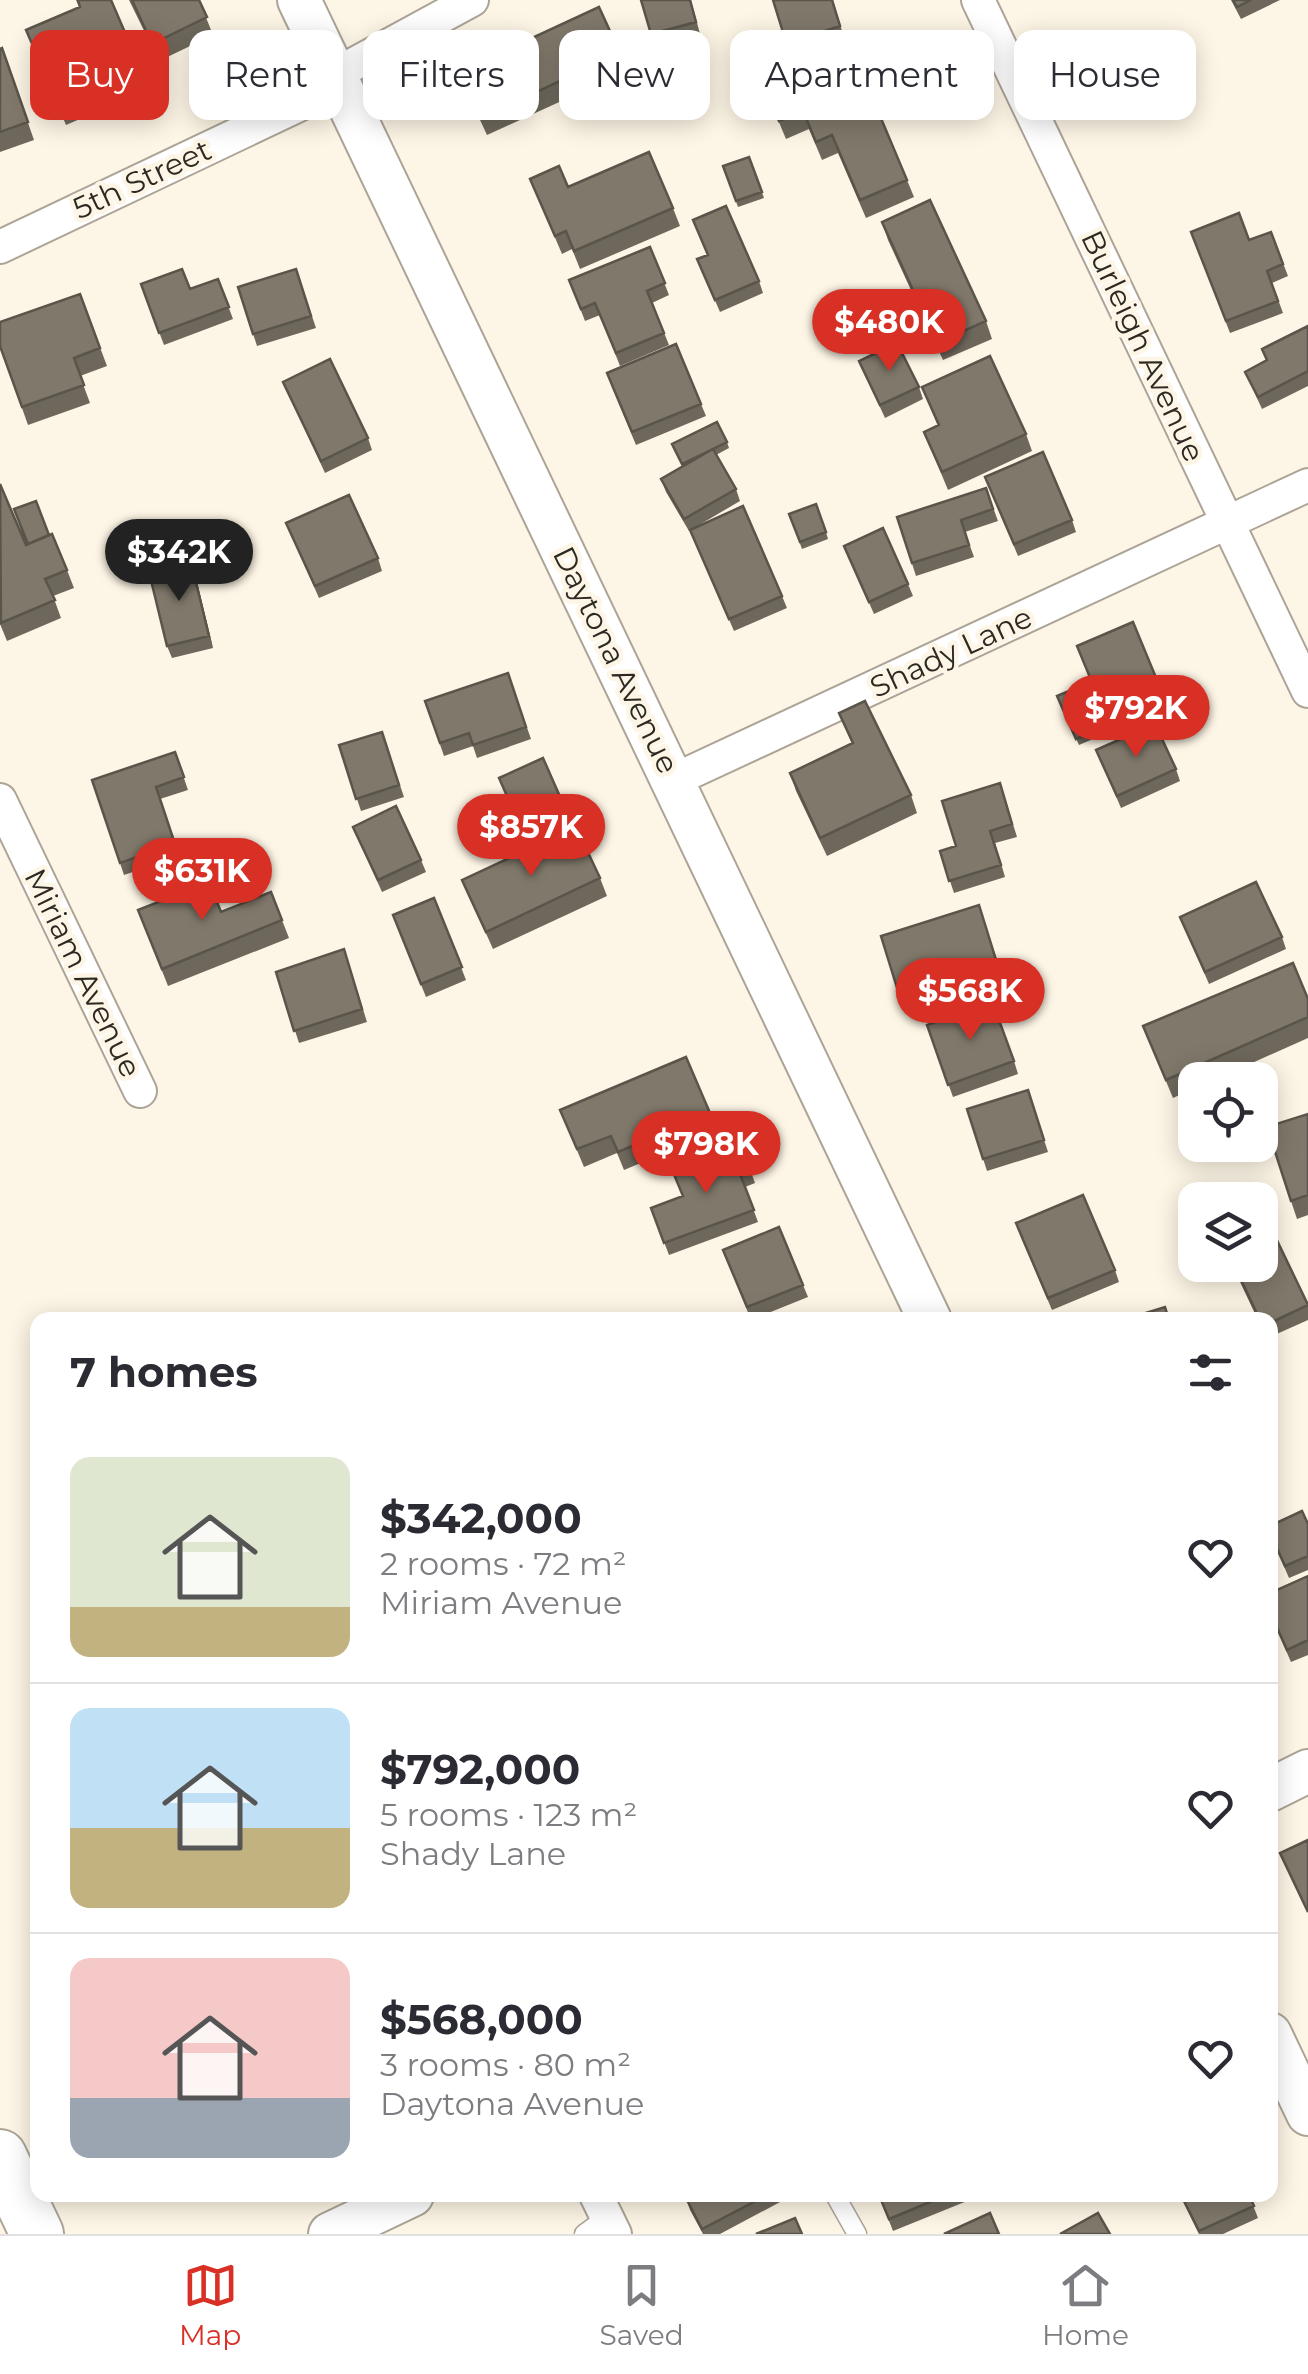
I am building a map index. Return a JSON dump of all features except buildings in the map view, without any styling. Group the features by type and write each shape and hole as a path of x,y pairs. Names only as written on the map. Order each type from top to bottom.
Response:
{"main road":[{"path":"0,2156 36,2234"}],"street":[{"name":"Daytona Avenue","path":"299,0 313,30"},
{"name":"5th Street","path":"343,77 472,0"},
{"name":"Burleigh Avenue","path":"978,0 1308,692"},
{"name":"Daytona Avenue","path":"343,93 926,1312"},
{"name":"5th Street","path":"0,247 258,120"},
{"name":"Shady Lane","path":"674,780 1308,485"},
{"name":"Miriam Avenue","path":"0,800 140,1091"},
{"path":"1278,1786 1308,1771"},
{"path":"1278,2051 1308,2114"},
{"path":"330,2234 397,2202"}],"lane":[{"path":"840,2202 856,2234"}]}
